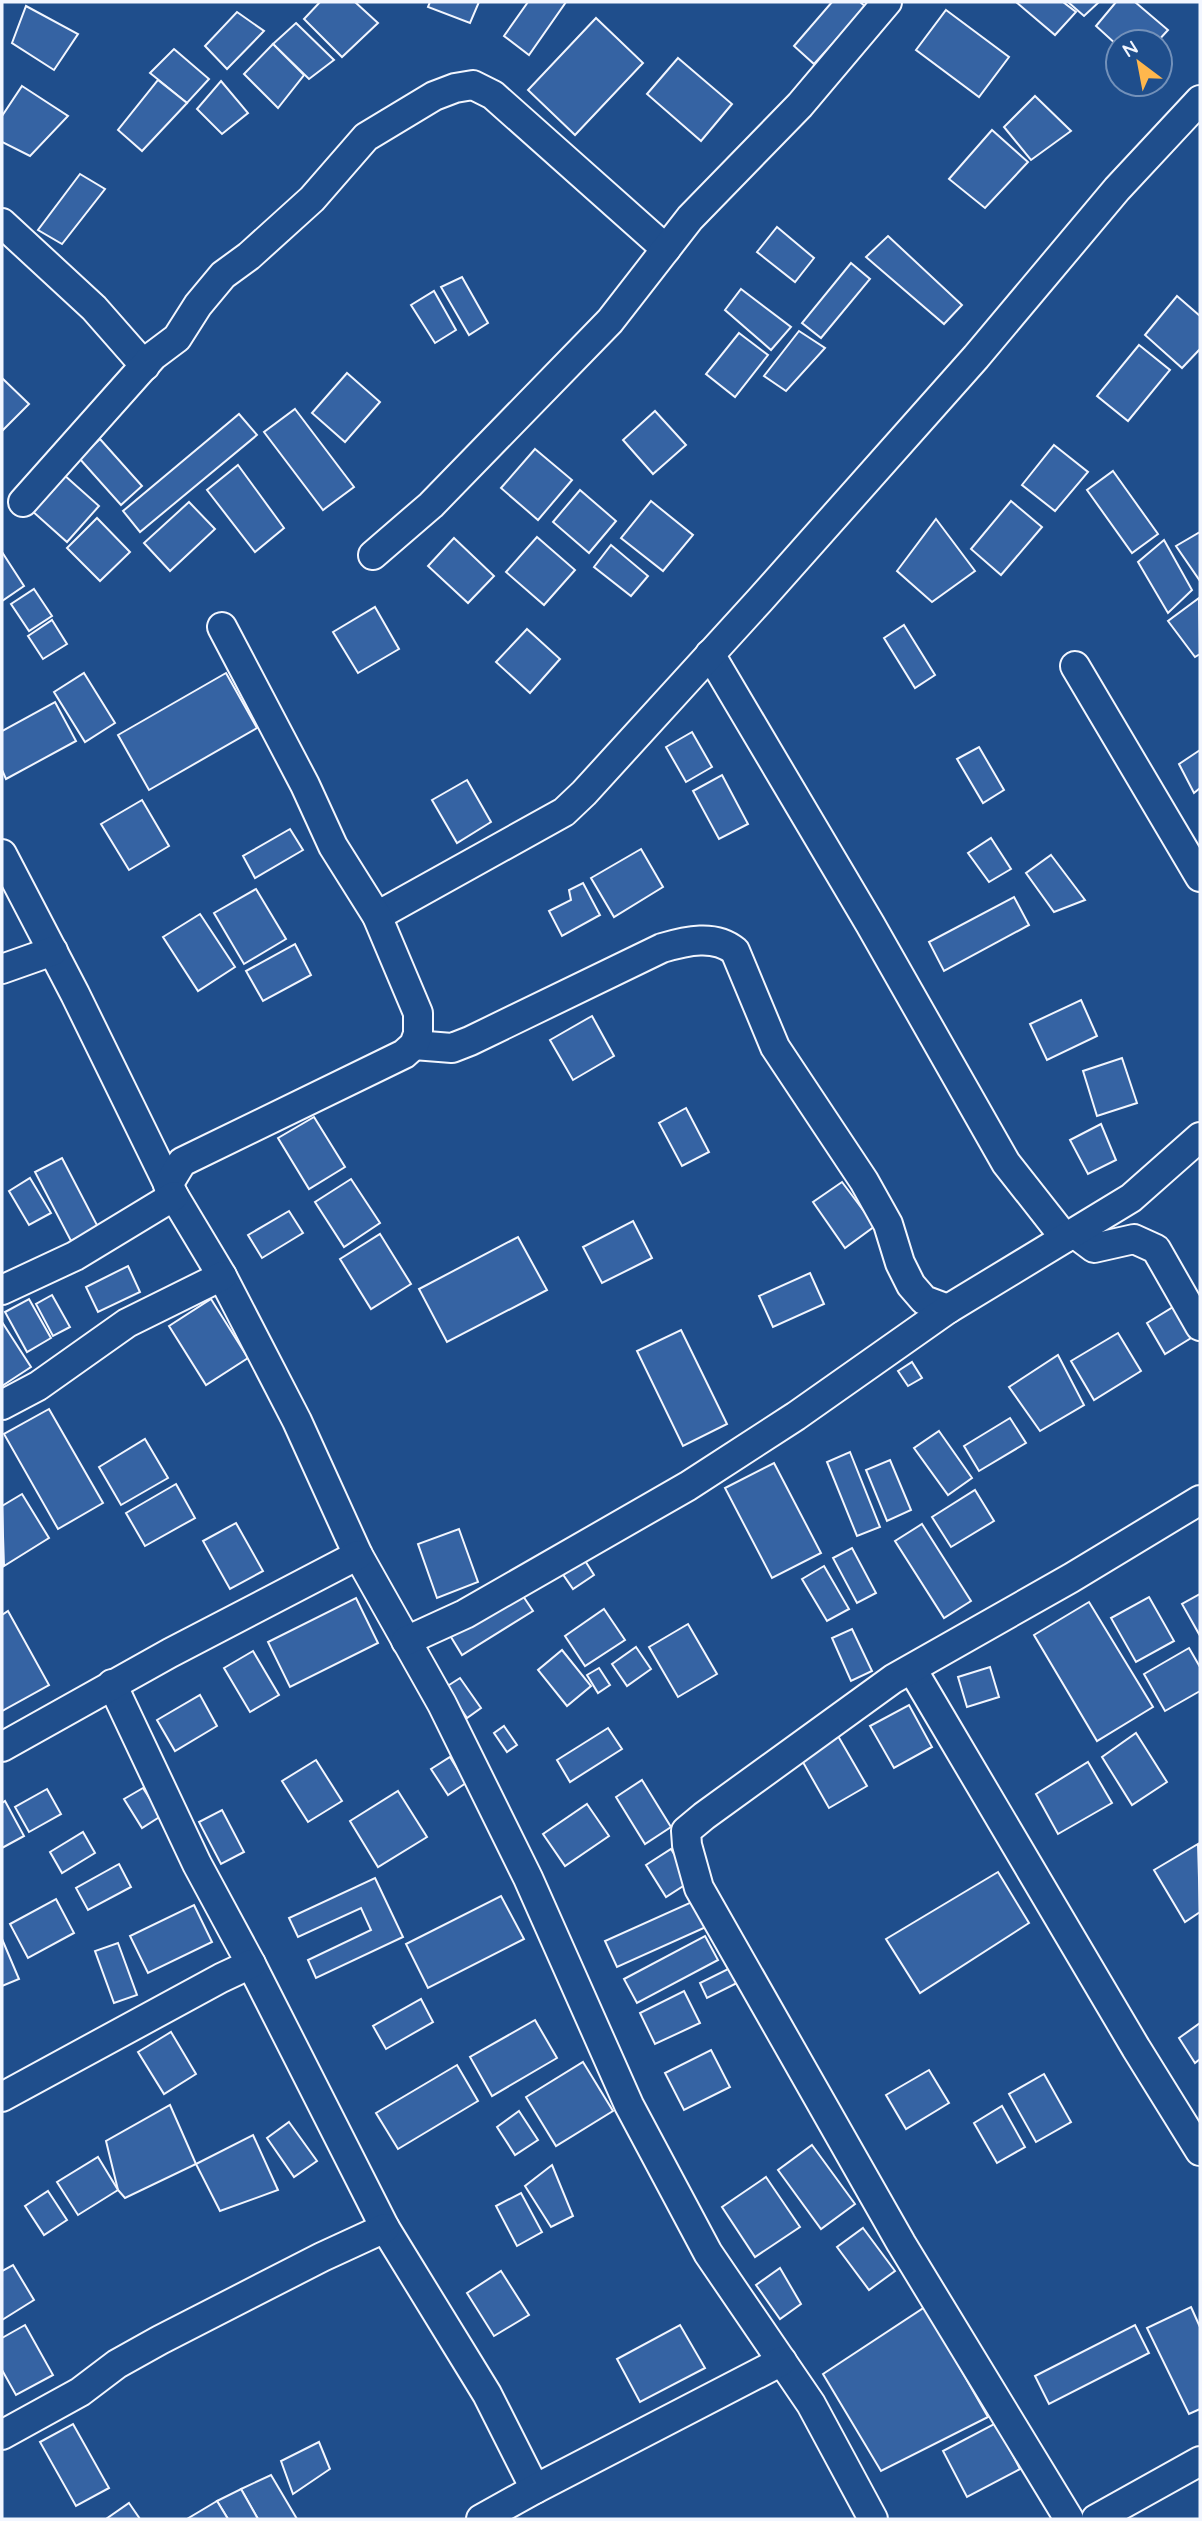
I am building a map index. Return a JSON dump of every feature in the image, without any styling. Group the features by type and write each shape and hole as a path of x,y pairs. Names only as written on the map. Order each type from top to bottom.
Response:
{"street":[{"path":"373,555 431,505 610,321 690,218 800,105 887,2"},
{"path":"23,502 145,366 177,338 198,305 223,275 249,256 312,200 366,137 434,96 454,88 473,85 493,95 666,249"},
{"path":"377,916 564,812 710,654 976,357 1117,189 1200,100"},
{"path":"2,223 94,308 145,366"},
{"path":"2,1290 75,1256 170,1175 404,1054 414,1045 418,1034 418,1013 377,916 333,846 305,785 222,627"},
{"path":"710,654 870,924 1006,1163 1070,1235 1094,1248 1134,1239 1156,1249 1200,1326"},
{"path":"1074,666 1200,877"},
{"path":"2,854 297,1420 358,1555 442,1704 528,1878 629,2105 708,2253 811,2404 873,2519"},
{"path":"414,1045 452,1048 662,948 688,941 712,941 728,945 736,951 775,1047 864,1181 888,1224 900,1263 911,1285 924,1300 947,1309"},
{"path":"2,969 52,951"},
{"path":"406,1642 465,1614 688,1486 825,1396 947,1309 1130,1198 1200,1137"},
{"path":"2,1405 38,1386 127,1323 222,1276"},
{"path":"1069,2519 901,2242 712,1912 699,1888 687,1845 686,1831 893,1679 1071,1578 1200,1500"},
{"path":"2,1746 112,1684 358,1555"},
{"path":"912,1669 1136,2048 1200,2151"},
{"path":"112,1684 197,1864 385,2228 487,2394 535,2488"},
{"path":"2,2097 251,1964"},
{"path":"2,2435 80,2392 117,2364 149,2346 322,2257 385,2228"},
{"path":"481,2519 535,2488 782,2361"},
{"path":"1096,2519 1200,2461"}],"building":[{"path":"320,2 355,2 378,23 342,57 304,19"},
{"path":"430,2 479,2 470,23 428,7"},
{"path":"528,2 566,2 529,55 504,36"},
{"path":"832,2 860,2 866,7 814,64 794,46"},
{"path":"1016,2 1063,2 1076,12 1055,35"},
{"path":"1068,2 1099,2 1084,16"},
{"path":"1116,2 1135,2 1166,28 1104,28 1104,33 1096,26"},
{"path":"26,6 78,34 54,70 12,43"},
{"path":"946,10 1009,57 979,97 916,50"},
{"path":"237,12 264,31 227,69 205,46"},
{"path":"596,18 643,63 575,135 528,90"},
{"path":"296,23 334,60 309,79 273,44"},
{"path":"273,44 304,75 278,108 244,74"},
{"path":"174,49 209,79 187,103 150,73"},
{"path":"678,58 732,104 701,141 647,94"},
{"path":"158,80 187,103 142,151 118,130"},
{"path":"221,81 248,113 222,134 197,109"},
{"path":"22,86 68,116 30,156 2,142 2,116"},
{"path":"1035,96 1071,131 1031,160 1004,127"},
{"path":"992,130 1028,162 985,208 949,179"},
{"path":"80,174 105,189 62,244 38,230"},
{"path":"777,227 814,258 795,282 757,252"},
{"path":"888,236 962,305 944,324 866,257"},
{"path":"851,263 870,279 821,338 802,323"},
{"path":"462,277 488,323 469,335 441,287"},
{"path":"741,289 791,327 771,350 725,310"},
{"path":"434,291 456,330 435,343 411,305"},
{"path":"1177,296 1200,316 1200,349 1182,368 1145,335"},
{"path":"799,331 825,348 786,391 764,376"},
{"path":"739,333 768,355 735,397 706,374"},
{"path":"1139,345 1170,370 1128,421 1097,396"},
{"path":"347,373 380,402 345,442 312,413"},
{"path":"2,378 29,404 3,430 2,428"},
{"path":"295,409 354,487 323,510 264,432"},
{"path":"655,411 686,445 653,474 623,440"},
{"path":"239,414 257,435 140,532 123,511"},
{"path":"100,439 142,486 121,505 79,458"},
{"path":"1054,445 1088,472 1055,511 1022,485"},
{"path":"535,449 572,480 538,520 501,488"},
{"path":"238,465 284,528 255,552 207,490"},
{"path":"1113,471 1158,534 1132,553 1087,490"},
{"path":"63,474 99,506 67,542 31,510"},
{"path":"580,490 616,521 589,553 553,522"},
{"path":"651,501 693,535 663,571 621,538"},
{"path":"1011,501 1042,527 1001,575 971,549"},
{"path":"189,502 215,529 170,571 144,543"},
{"path":"97,518 130,552 100,581 67,548"},
{"path":"936,519 975,571 932,602 897,571"},
{"path":"1200,532 1200,581 1176,546"},
{"path":"537,537 575,570 544,605 506,572"},
{"path":"454,538 494,576 468,603 428,566"},
{"path":"1164,540 1192,590 1168,613 1138,562"},
{"path":"611,545 648,576 631,596 594,567"},
{"path":"2,552 24,586 2,601"},
{"path":"34,589 52,616 29,631 11,604"},
{"path":"1199,598 1200,654 1195,657 1168,621"},
{"path":"375,607 399,649 358,673 333,632"},
{"path":"52,620 67,644 43,659 28,636"},
{"path":"904,625 935,675 915,688 884,638"},
{"path":"527,629 560,659 530,693 496,662"},
{"path":"84,673 115,723 85,742 54,692"},
{"path":"226,673 257,728 149,790 118,735"},
{"path":"55,702 76,741 6,779 2,770 2,731"},
{"path":"692,732 712,767 686,782 666,747"},
{"path":"979,747 1004,790 983,803 957,759"},
{"path":"1200,750 1200,788 1194,793 1179,764"},
{"path":"722,775 748,824 719,839 693,791"},
{"path":"467,780 491,822 457,843 432,800"},
{"path":"142,800 169,846 129,870 101,824"},
{"path":"290,829 303,850 255,878 243,856"},
{"path":"991,838 1011,869 989,882 968,853"},
{"path":"641,849 663,887 614,917 591,878"},
{"path":"1051,855 1085,900 1054,912 1026,873"},
{"path":"583,883 600,915 562,936 549,911 571,900 569,890"},
{"path":"256,889 286,939 244,964 214,913"},
{"path":"1014,897 1029,925 944,971 929,942"},
{"path":"200,914 235,967 198,991 163,937"},
{"path":"295,944 311,975 263,1001 246,971"},
{"path":"1081,1000 1097,1036 1047,1060 1030,1024"},
{"path":"592,1016 614,1056 573,1080 550,1040"},
{"path":"1122,1058 1137,1103 1097,1116 1083,1071"},
{"path":"686,1108 709,1152 682,1166 659,1123"},
{"path":"314,1117 345,1167 309,1189 278,1138"},
{"path":"1101,1124 1116,1160 1088,1174 1070,1140"},
{"path":"62,1158 98,1227 71,1241 35,1172"},
{"path":"30,1178 51,1213 29,1225 9,1191"},
{"path":"351,1179 380,1223 344,1247 315,1202"},
{"path":"842,1182 875,1226 845,1248 813,1202"},
{"path":"289,1211 303,1233 262,1258 248,1235"},
{"path":"633,1221 652,1258 602,1283 583,1247"},
{"path":"380,1234 411,1284 371,1309 340,1259"},
{"path":"518,1237 547,1290 447,1342 419,1289"},
{"path":"128,1266 140,1292 98,1312 86,1287"},
{"path":"810,1273 824,1304 773,1327 759,1296"},
{"path":"52,1295 70,1327 53,1336 36,1304"},
{"path":"29,1299 51,1338 27,1352 5,1312"},
{"path":"211,1299 248,1358 206,1385 169,1326"},
{"path":"1178,1304 1196,1335 1165,1354 1147,1323"},
{"path":"2,1322 31,1367 2,1386"},
{"path":"681,1330 727,1424 683,1446 637,1351"},
{"path":"1118,1333 1141,1371 1094,1400 1071,1361"},
{"path":"1058,1355 1084,1405 1040,1431 1009,1387"},
{"path":"912,1362 922,1378 908,1386 898,1371"},
{"path":"49,1409 103,1503 58,1529 4,1434"},
{"path":"1010,1418 1026,1443 979,1471 964,1446"},
{"path":"939,1431 972,1478 948,1495 914,1448"},
{"path":"145,1439 168,1478 121,1505 99,1467"},
{"path":"850,1452 880,1527 857,1536 827,1462"},
{"path":"890,1460 911,1510 887,1521 866,1470"},
{"path":"774,1463 821,1553 772,1578 725,1488"},
{"path":"176,1484 195,1518 145,1546 126,1513"},
{"path":"975,1490 994,1521 951,1547 932,1517"},
{"path":"22,1494 49,1538 4,1566 2,1506"},
{"path":"236,1523 263,1571 230,1589 203,1541"},
{"path":"922,1524 971,1601 944,1618 895,1541"},
{"path":"459,1529 478,1582 437,1598 418,1544"},
{"path":"852,1548 876,1593 857,1603 833,1558"},
{"path":"584,1559 594,1575 573,1589 562,1573"},
{"path":"824,1566 849,1609 827,1621 802,1579"},
{"path":"521,1593 533,1611 462,1655 451,1637"},
{"path":"1200,1594 1200,1633 1199,1634 1182,1604"},
{"path":"1149,1597 1174,1641 1136,1662 1111,1618"},
{"path":"356,1598 378,1643 290,1687 268,1642"},
{"path":"1089,1602 1153,1707 1097,1741 1034,1635"},
{"path":"604,1609 625,1640 585,1666 565,1636"},
{"path":"8,1611 49,1685 2,1711 2,1615"},
{"path":"688,1624 717,1674 678,1697 649,1647"},
{"path":"852,1629 872,1671 851,1681 832,1638"},
{"path":"636,1647 651,1669 627,1686 612,1664"},
{"path":"1189,1648 1200,1667 1200,1691 1165,1711 1144,1674"},
{"path":"562,1650 591,1686 567,1706 538,1670"},
{"path":"253,1651 279,1695 250,1712 224,1668"},
{"path":"990,1667 999,1697 967,1707 958,1677"},
{"path":"599,1668 610,1685 598,1693 587,1675"},
{"path":"460,1678 481,1708 467,1718 446,1687"},
{"path":"200,1695 217,1726 175,1751 157,1720"},
{"path":"909,1705 932,1747 894,1768 870,1726"},
{"path":"504,1726 517,1745 507,1752 494,1733"},
{"path":"608,1728 622,1749 570,1782 557,1760"},
{"path":"1136,1733 1167,1782 1132,1805 1102,1757"},
{"path":"838,1736 867,1786 829,1808 800,1757"},
{"path":"450,1757 466,1783 448,1795 431,1769"},
{"path":"316,1760 342,1801 308,1822 282,1781"},
{"path":"1088,1762 1112,1803 1058,1834 1036,1794"},
{"path":"642,1780 671,1827 645,1844 616,1797"},
{"path":"143,1788 161,1816 142,1828 124,1799"},
{"path":"47,1789 61,1814 29,1832 15,1807"},
{"path":"398,1791 427,1837 378,1867 350,1821"},
{"path":"5,1801 24,1836 2,1848 2,1803"},
{"path":"587,1804 609,1836 565,1866 543,1834"},
{"path":"222,1810 244,1852 221,1864 199,1822"},
{"path":"83,1832 95,1853 62,1873 50,1852"},
{"path":"1198,1844 1200,1912 1185,1922 1154,1870"},
{"path":"671,1849 691,1881 666,1897 646,1865"},
{"path":"119,1864 131,1887 88,1910 76,1888"},
{"path":"998,1872 1029,1923 920,1993 886,1939"},
{"path":"375,1878 403,1937 316,1978 308,1960 371,1930 361,1908 298,1937 289,1918"},
{"path":"501,1896 524,1939 428,1988 406,1944"},
{"path":"56,1899 74,1933 28,1958 10,1924"},
{"path":"694,1901 706,1927 617,1967 605,1941"},
{"path":"194,1905 212,1942 148,1973 130,1936"},
{"path":"705,1936 718,1960 637,2003 624,1979"},
{"path":"2,1939 19,1979 2,1986"},
{"path":"118,1943 137,1995 114,2003 95,1951"},
{"path":"730,1968 737,1983 707,1998 700,1983"},
{"path":"684,1991 700,2023 655,2044 640,2013"},
{"path":"421,1999 433,2022 386,2049 373,2026"},
{"path":"535,2020 557,2058 492,2096 470,2057"},
{"path":"1200,2023 1200,2059 1195,2063 1179,2038"},
{"path":"171,2032 196,2074 164,2094 138,2052"},
{"path":"711,2050 730,2087 684,2110 665,2073"},
{"path":"583,2062 613,2111 556,2146 526,2097"},
{"path":"457,2065 478,2101 398,2149 376,2113"},
{"path":"929,2070 949,2103 906,2129 886,2095"},
{"path":"1044,2074 1071,2122 1036,2142 1009,2094"},
{"path":"170,2105 196,2164 125,2198 118,2190 106,2141"},
{"path":"1002,2106 1025,2147 997,2163 974,2123"},
{"path":"519,2111 538,2140 515,2155 497,2127"},
{"path":"289,2122 317,2161 294,2177 267,2138"},
{"path":"253,2135 278,2190 220,2211 196,2164"},
{"path":"812,2145 855,2204 821,2229 778,2170"},
{"path":"98,2157 118,2190 78,2215 57,2182"},
{"path":"552,2165 573,2216 551,2227 525,2186"},
{"path":"766,2177 800,2227 755,2257 722,2207"},
{"path":"48,2191 67,2220 44,2235 25,2206"},
{"path":"521,2193 542,2232 517,2246 496,2206"},
{"path":"863,2228 895,2271 869,2290 837,2247"},
{"path":"13,2265 34,2300 2,2320 2,2271"},
{"path":"780,2268 801,2304 780,2319 756,2285"},
{"path":"501,2271 529,2315 494,2336 467,2293"},
{"path":"925,2307 988,2417 881,2471 823,2374"},
{"path":"1191,2307 1200,2327 1200,2409 1189,2414 1147,2328"},
{"path":"25,2325 53,2375 16,2395 2,2370 2,2338"},
{"path":"680,2325 705,2368 640,2402 617,2359"},
{"path":"1135,2325 1149,2353 1049,2404 1035,2376"},
{"path":"996,2423 1020,2469 967,2497 943,2451"},
{"path":"73,2424 109,2488 76,2506 40,2442"},
{"path":"319,2442 330,2469 293,2494 281,2461"},
{"path":"271,2475 297,2519 258,2519 241,2489"},
{"path":"241,2489 258,2519 228,2519 217,2501"},
{"path":"217,2501 228,2519 187,2519"},
{"path":"129,2503 140,2519 106,2519"}]}
